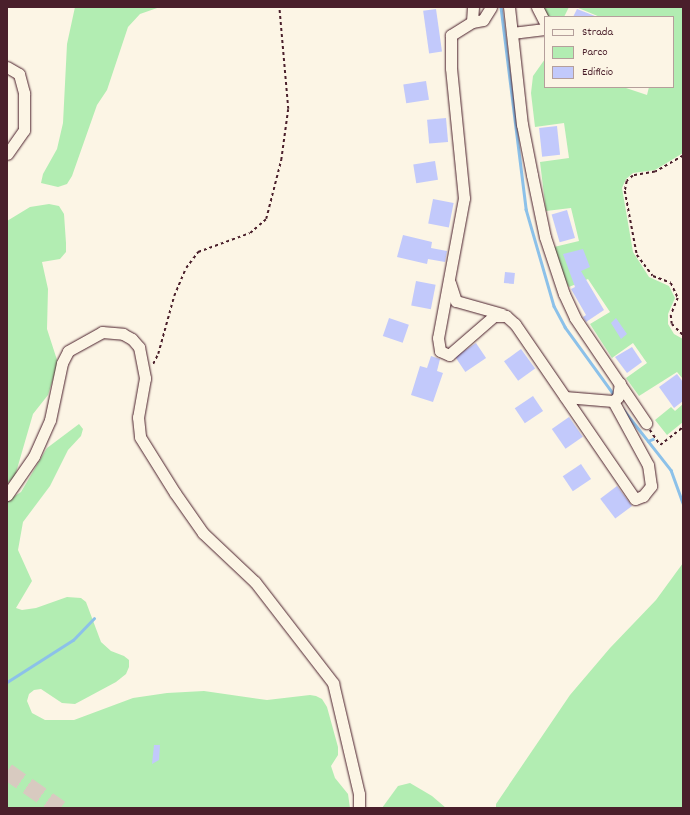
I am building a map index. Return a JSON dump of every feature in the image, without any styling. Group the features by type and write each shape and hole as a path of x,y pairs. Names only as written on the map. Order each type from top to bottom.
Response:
{"street":[{"path":"472,22 473,7"},
{"path":"490,7 483,20 472,22 451,35 451,68 464,198 438,338 440,350 444,354 449,355 494,316 506,316"},
{"path":"509,7 522,124 545,237 568,304 646,424"},
{"path":"537,7 544,21"},
{"path":"512,33 544,30"},
{"path":"7,66 20,74 24,93 24,130 7,154"},
{"path":"449,280 456,301 506,316 515,324 635,500 648,492 651,486 648,465 614,400 620,384"},
{"path":"7,494 34,456 50,420 62,363 68,351 102,332 123,334 139,347 145,378 138,417 140,436 167,481 203,532 255,582 333,683 359,794 359,808"},
{"path":"565,397 614,400"}],"path":[{"path":"145,378 158,354 174,296 186,268 198,252 250,233 266,219 282,160 288,109 279,7"},
{"path":"683,156 655,172 633,176 627,181 625,191 636,255 652,276 671,283 678,298 671,315 672,324 683,335"},
{"path":"646,424 660,445 683,427"}],"green space":[{"path":"75,7 160,7 140,14 128,27 107,90 97,105 72,176 67,184 58,187 41,183 43,174 57,149 63,123 67,44"},
{"path":"542,7 569,7 564,16 546,16"},
{"path":"576,7 683,7 683,153 655,170 633,173 626,179 622,188 633,252 649,277 669,286 675,298 668,314 668,324 674,334 683,339 683,379 677,372 639,396 626,378 647,363 633,343 612,358 590,324 610,312 588,279 569,287 561,272 554,247 579,241 571,208 546,211 540,162 569,158 564,123 535,127 531,93 533,76 544,60 544,88 626,88 647,95 649,88 674,88 674,16 598,16"},
{"path":"49,204 59,206 64,214 66,243 66,252 60,259 42,262 48,289 47,329 58,363 48,395 33,414 15,476 7,484 7,221 30,207"},
{"path":"683,404 683,422 667,435 655,420 671,407 675,411"},
{"path":"79,424 83,429 81,436 68,450 50,486 23,522 18,550 32,581 16,608 22,610 36,608 67,597 81,598 86,602 101,642 111,651 124,656 129,660 129,667 126,674 116,682 75,704 62,703 41,689 34,690 29,694 27,701 32,713 45,720 74,720 133,698 167,693 204,691 267,700 310,695 316,696 322,699 327,707 338,747 338,755 331,766 335,778 348,794 350,808 7,808 7,501 21,492 47,448"},
{"path":"683,563 683,808 496,808 496,804 570,695 610,648 656,600"},
{"path":"410,783 432,796 446,808 382,808 398,786"}],"building":[{"path":"436,9 442,52 429,53 423,11"},
{"path":"577,9 595,16 574,16"},
{"path":"426,81 429,100 406,103 403,85"},
{"path":"446,118 448,142 429,144 427,120"},
{"path":"557,126 560,155 542,157 539,128"},
{"path":"435,161 438,180 416,183 413,164"},
{"path":"433,199 454,203 449,228 428,224"},
{"path":"567,210 575,238 560,242 552,214"},
{"path":"403,235 432,242 431,248 447,251 445,262 428,259 427,264 397,257"},
{"path":"583,249 590,267 581,271 604,310 586,322 583,317 586,315 571,289 575,287 563,254"},
{"path":"505,272 515,273 514,284 504,283"},
{"path":"416,281 436,285 431,309 411,306"},
{"path":"389,318 409,325 403,343 383,336"},
{"path":"616,318 627,334 621,339 611,323"},
{"path":"476,343 486,358 465,372 455,357"},
{"path":"632,347 642,362 627,373 615,357"},
{"path":"521,349 535,368 518,381 504,361"},
{"path":"431,356 440,359 437,371 443,373 433,402 411,395 420,366 427,368"},
{"path":"677,374 683,382 683,401 674,408 659,387"},
{"path":"533,396 543,411 525,423 515,408"},
{"path":"569,417 583,437 566,449 552,429"},
{"path":"581,464 591,479 573,491 563,476"},
{"path":"617,486 632,506 615,519 600,499"},
{"path":"154,745 160,745 159,760 152,764"}],"waterway":[{"path":"501,7 526,209 554,306 565,327 615,396"},
{"path":"623,409 671,470 683,503"},
{"path":"648,441 653,439"},
{"path":"7,682 73,640 94,618"}],"tunnel":[{"path":"7,771 60,808"}]}
